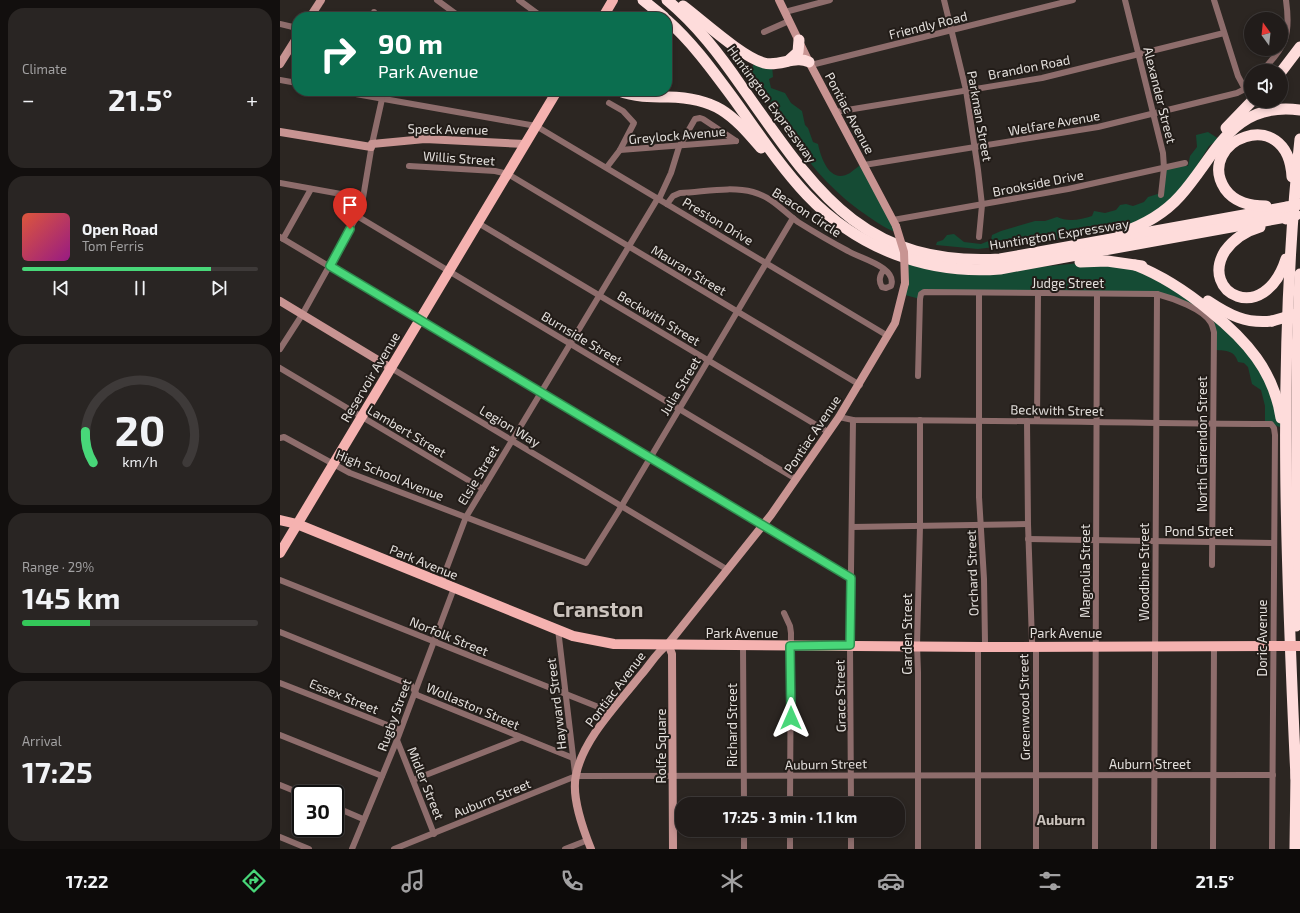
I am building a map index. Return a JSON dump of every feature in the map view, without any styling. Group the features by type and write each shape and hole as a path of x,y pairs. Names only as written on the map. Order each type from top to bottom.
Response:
{"highway":[{"path":"636,0 647,12"},
{"path":"642,0 658,12"},
{"name":"Huntington Expressway","path":"667,0 693,23 711,44 811,181 833,204 858,224 900,246 944,258 996,259 1047,252 1291,211"},
{"path":"675,0 754,59 767,63 784,63 799,59 810,63"},
{"name":"Huntington Expressway","path":"672,25 698,51 788,172 819,207 864,241 889,253 916,262 963,270 991,270 1019,266 1291,211"},
{"path":"784,63 796,54 799,48 799,40"},
{"path":"1287,64 1300,47"},
{"path":"639,96 692,99 711,104 722,109 741,124 790,182 819,207"},
{"path":"1186,190 1212,146 1246,108"},
{"path":"1047,252 1109,236 1143,224 1169,207 1186,190 1221,141 1237,126 1264,113 1295,110"},
{"path":"1287,533 1286,363 1291,211 1290,163 1280,144 1266,136 1256,134 1241,137 1233,143 1226,150 1220,164 1221,178 1226,190 1236,200 1249,205 1291,211"},
{"path":"1291,211 1300,139"},
{"path":"1290,247 1282,271 1276,282 1263,293 1253,298 1242,298 1229,292 1222,282 1219,266 1230,245 1248,231 1291,211"},
{"path":"1019,266 1097,260 1134,265 1151,269 1172,277 1232,316 1252,321 1272,321 1300,312"},
{"path":"1134,265 1170,281 1200,303 1244,342 1267,373 1275,393 1282,423 1296,778"},
{"path":"1295,849 1297,360 1300,274"}],"main road":[{"path":"313,12 321,0"},
{"path":"607,12 613,0"},
{"name":"Pontiac Avenue","path":"591,849 577,802 576,776 588,746 611,712 657,653 668,644 728,570 796,479 860,385 888,336 899,312 905,283 904,252 895,223 810,63 779,0"},
{"path":"280,64 292,45"},
{"name":"Reservoir Avenue","path":"280,553 554,96"},
{"name":"Speck Avenue","path":"280,132 371,145 420,139 525,144"},
{"name":"Legion Way","path":"280,302 391,368"},
{"name":"Park Avenue","path":"280,520 297,524 573,636 600,643 743,646 1300,646"},
{"name":"Rolfe Square","path":"668,644 672,654 673,849"}],"street":[{"path":"436,0 453,12"},
{"path":"519,0 535,12"},
{"path":"785,12 830,0"},
{"name":"Parkman Street","path":"944,0 966,90 975,147 982,205 979,237"},
{"name":"Friendly Road","path":"810,63 951,31 1073,0"},
{"name":"Alexander Street","path":"1125,0 1163,153 1164,168 1161,195"},
{"path":"1214,0 1238,76 1244,87"},
{"path":"1268,64 1280,51 1285,40 1287,31 1286,0"},
{"path":"764,32 789,20"},
{"path":"280,24 292,27"},
{"name":"Brandon Road","path":"836,112 1042,78 1224,33"},
{"path":"280,80 292,82"},
{"name":"Welfare Avenue","path":"864,165 1098,127 1237,93 1244,90"},
{"path":"366,96 536,126"},
{"path":"280,349 302,315 357,216 363,198 371,145 382,99"},
{"name":"Greylock Avenue","path":"607,167 620,150 634,126 634,121 623,111 609,103"},
{"name":"Elsie Street","path":"441,583 466,517 628,246 659,198 671,173 679,147 695,120 700,118 736,141"},
{"name":"Preston Drive","path":"536,126 888,336"},
{"name":"Greylock Avenue","path":"620,150 679,147 736,141"},
{"name":"Brookside Drive","path":"895,223 1089,185 1185,163"},
{"name":"Willis Street","path":"409,166 495,171 508,174"},
{"name":"Mauran Street","path":"508,174 860,385"},
{"path":"280,183 363,198"},
{"path":"311,189 281,238 851,578"},
{"name":"Beacon Circle","path":"667,204 673,196 680,194 737,190 752,192 766,197 793,218 856,256 875,262 884,270"},
{"name":"Burnside Street","path":"357,216 796,479"},
{"name":"Julia Street","path":"584,563 589,560 793,218"},
{"name":"Beckwith Street","path":"478,223 828,432"},
{"name":"Judge Street","path":"918,376 920,299 921,294 924,292 1157,294 1187,305 1200,313 1211,323"},
{"name":"Orchard Street","path":"978,849 978,650 985,643 979,420 979,293"},
{"path":"1037,421 1038,293"},
{"name":"Magnolia Street","path":"1095,849 1095,421 1097,294"},
{"name":"Woodbine Street","path":"1154,849 1155,424 1157,294"},
{"name":"North Ciarendon Street","path":"1211,323 1214,332 1212,565"},
{"name":"Lambert Street","path":"280,368 482,489"},
{"name":"Legion Way","path":"391,368 728,570"},
{"name":"Beckwith Street","path":"839,417 853,420 1095,421 1155,424 1271,424 1274,428"},
{"name":"Grace Street","path":"852,797 850,645 853,420"},
{"name":"Garden Street","path":"918,849 917,645 920,526 920,420"},
{"name":"Greenwood Street","path":"1027,421 1028,539 1032,642 1036,651 1036,849"},
{"name":"Doric Avenue","path":"1272,849 1277,646 1274,543 1274,428"},
{"name":"High School Avenue","path":"280,438 284,437 333,464 584,563"},
{"path":"852,527 1028,524"},
{"name":"Pond Street","path":"1028,539 1274,543"},
{"name":"Norfolk Street","path":"280,580 565,695 611,712"},
{"name":"Rugby Street","path":"352,849 363,819 397,740 414,690 454,588"},
{"path":"784,613 790,626 790,797"},
{"name":"Hayward Street","path":"558,629 576,776"},
{"name":"Wollaston Street","path":"280,632 411,685 417,695 520,738 573,758"},
{"name":"Richard Street","path":"743,646 744,797"},
{"path":"1213,849 1212,776 1214,646"},
{"name":"Essex Street","path":"280,682 400,730"},
{"path":"280,735 382,776"},
{"path":"413,780 520,738"},
{"name":"Midler Street","path":"397,740 434,834"},
{"name":"Auburn Street","path":"394,849 576,776 743,776 852,774 1154,776 1273,775"},
{"path":"280,785 292,790"},
{"path":"344,811 363,819"},
{"path":"280,837 309,849"},
{"path":"744,837 744,849"},
{"path":"790,837 790,849"},
{"path":"851,837 851,849"},
{"path":"565,849 588,840"}],"green space":[{"path":"756,60 772,65 773,77 769,79 771,88 785,93 791,103 802,111 805,125 808,128 813,142 818,144 821,156 832,173 837,176 843,176 863,164 899,233 880,224 858,209 836,191 817,171 791,137 771,104 749,73"},
{"path":"1208,132 1219,139 1209,146 1187,182 1164,208 1136,223 1106,230 1090,231 1055,240 978,249 936,245 937,242 943,240 947,235 954,234 964,242 981,244 991,240 992,235 1001,231 1035,221 1045,221 1057,217 1065,220 1083,219 1092,216 1094,211 1105,213 1116,210 1120,205 1126,204 1133,206 1144,202 1148,197 1164,192 1166,169 1184,165 1188,166 1190,156 1197,147 1196,135"},
{"path":"1090,262 1149,270 1253,350 1283,428 1265,422 1265,406 1261,390 1252,384 1248,367 1244,363 1238,362 1232,353 1215,350 1211,321 1170,297 923,293 920,299 905,295 906,263 1039,267"}],"district":[{"name":"Cranston","path":"598,608"},
{"name":"Auburn","path":"1061,819"}],"route":[{"path":"350,229 330,266 851,578 850,645 790,646 791,718"}]}
